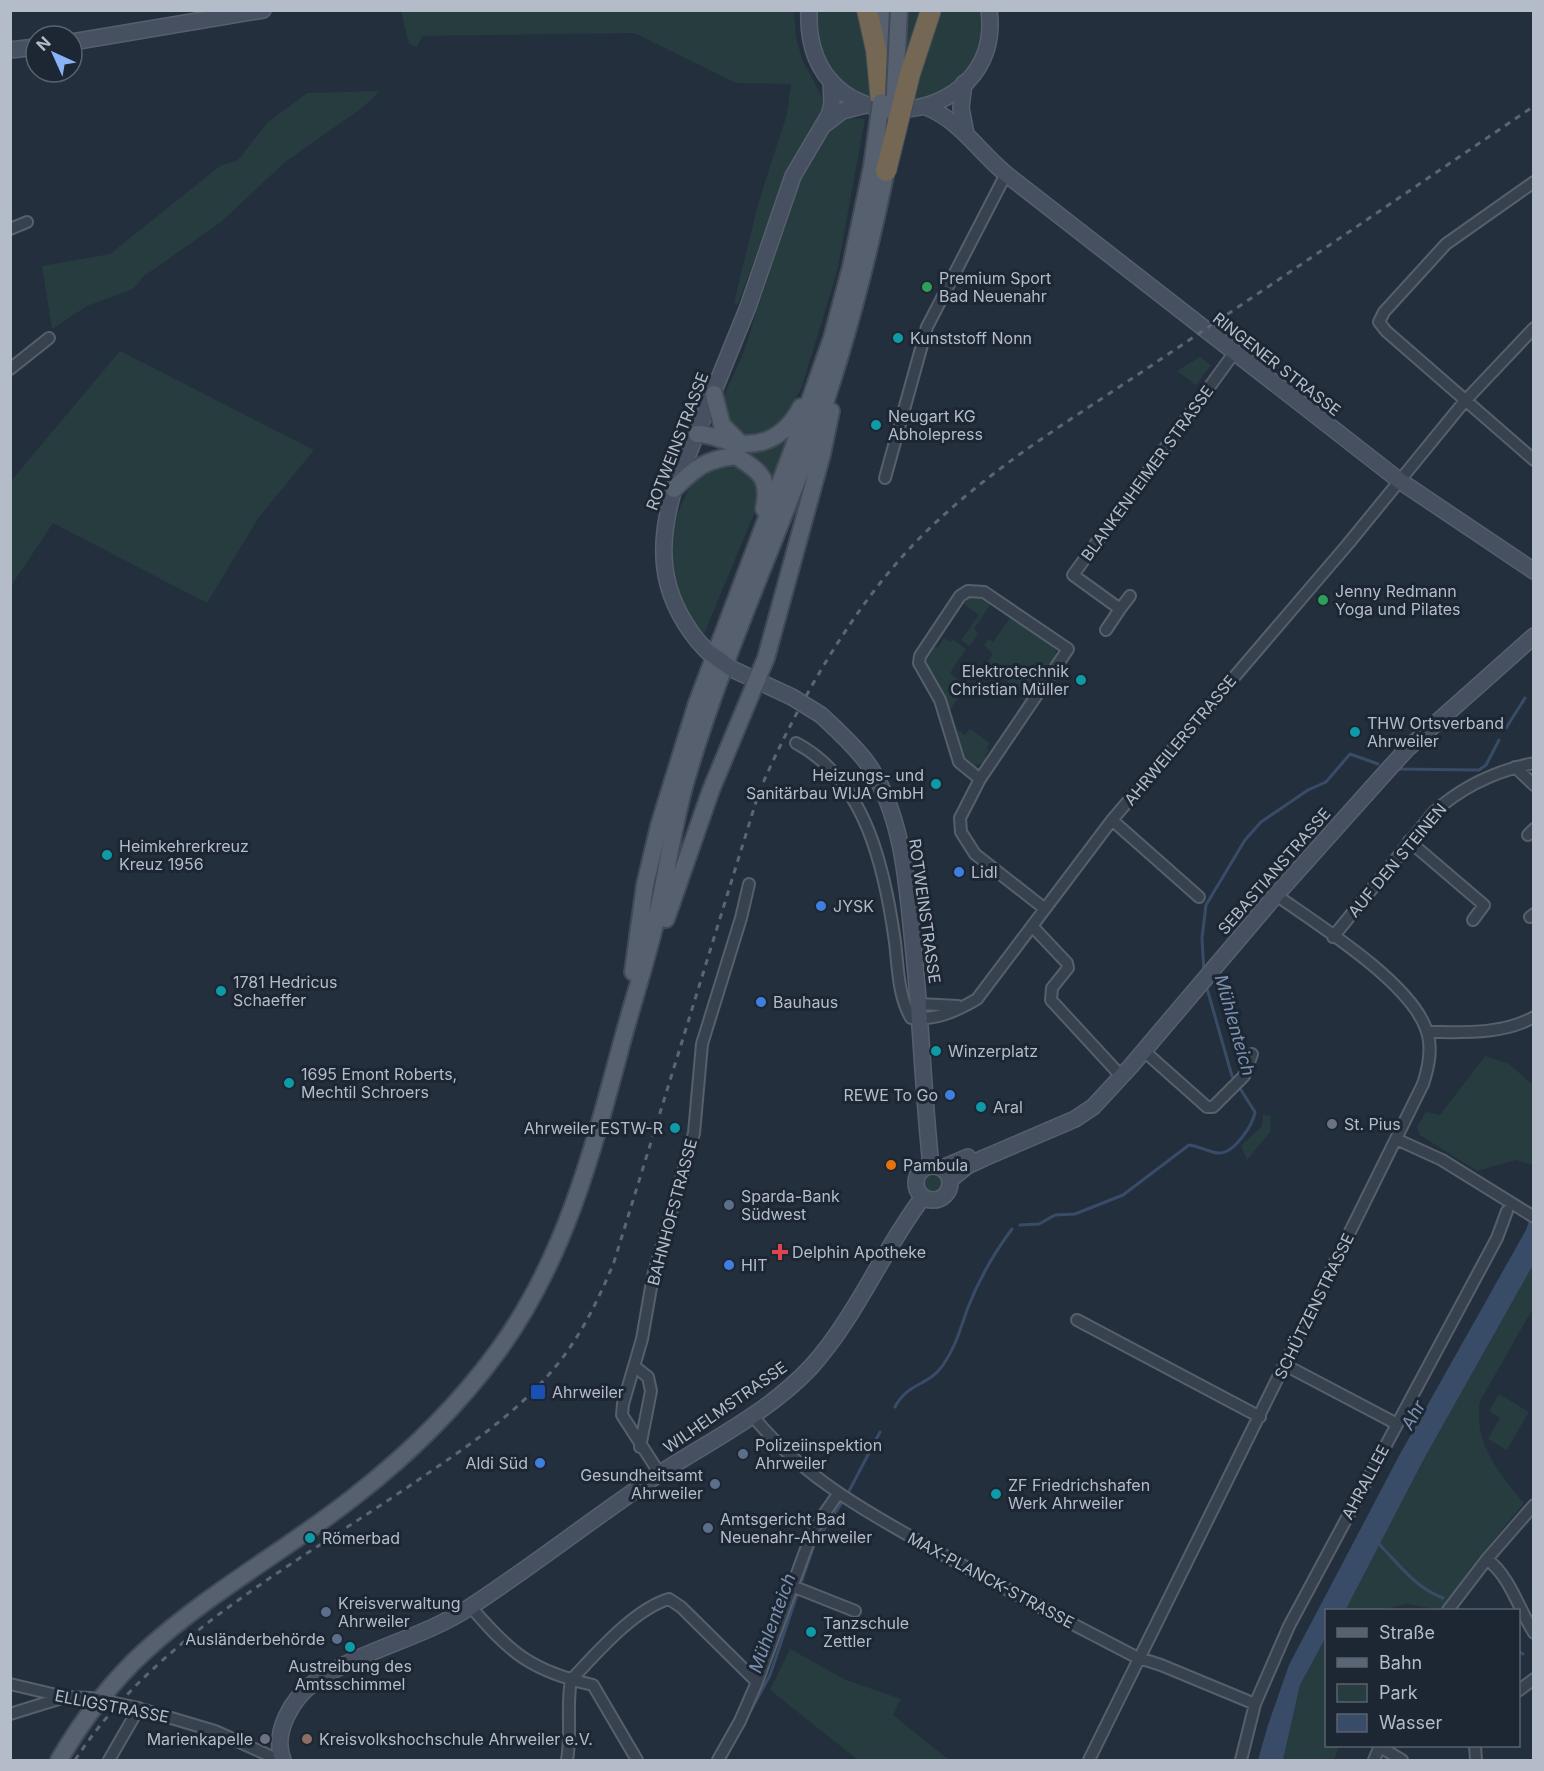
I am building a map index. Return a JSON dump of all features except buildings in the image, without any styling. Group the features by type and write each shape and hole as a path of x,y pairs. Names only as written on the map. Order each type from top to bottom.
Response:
{"highway":[{"path":"867,10 876,50 873,104"},
{"path":"879,169 931,10"}],"main road":[{"path":"84,40 263,10"},
{"path":"808,10 812,48 831,81 847,95 896,111 926,107 947,98 964,83 984,53 989,35 989,10"},
{"path":"59,1761 88,1716 144,1651 224,1589 368,1485 430,1432 469,1388 517,1322 556,1251 589,1162 623,1041 658,913 685,782 736,635 805,458 845,341 865,271 879,169 873,104 886,10"},
{"path":"623,1041 645,885 659,826 696,703 823,365 879,169 895,105 899,10"},
{"name":"ROTWEINSTRASSE","path":"831,81 832,104 823,126 793,176 748,307 674,489 662,537 664,559 675,606 698,640 718,660 792,697 821,715 848,739 869,766 894,823 907,885 920,1012 941,1171"},
{"path":"964,83 961,108 966,134"},
{"path":"823,126 842,111 873,104"},
{"name":"RINGENER STRASSE","path":"926,107 947,115 983,155 1006,174 1400,481 1533,571"},
{"path":"623,1041 711,790 766,658 822,454 845,341"},
{"path":"674,489 695,469 705,463 764,443 785,430 798,414 823,365"},
{"path":"714,394 722,425 739,450 763,476 767,492 754,550"},
{"path":"697,434 708,434 739,450"},
{"name":"SEBASTIANSTRASSE","path":"941,1171 967,1166 991,1150 1047,1131 1075,1119 1093,1107 1122,1077 1276,895 1407,749 1533,636"},
{"path":"941,1171 948,1192 939,1199 923,1197 916,1187 918,1176 941,1171"},
{"name":"WILHELMSTRASSE","path":"281,1761 280,1745 284,1726 296,1701 309,1686 345,1665 448,1621 471,1607 660,1474 752,1415 806,1371 832,1342 923,1197"}],"street":[{"path":"885,478 927,327 1006,174"},
{"path":"1533,182 1446,244 1384,312 1379,322 1386,332 1464,402 1533,460"},
{"path":"10,229 27,222"},
{"name":"AHRWEILERSTRASSE","path":"920,1012 968,1004 977,999 1112,820 1400,481 1464,402 1533,328"},
{"path":"10,369 49,338"},
{"name":"BLANKENHEIMER STRASSE","path":"1120,609 1073,575 1234,353"},
{"path":"980,779 966,769 956,755 940,700 919,663 920,656 960,596 977,590 984,592 1068,649 980,779 960,818 966,843 975,854 1045,909"},
{"path":"1106,630 1130,596"},
{"name":"ROTWEINSTRASSE","path":"796,743 817,754 853,799 873,840 882,865 904,1004 911,1018 920,1012"},
{"name":"AUF DEN STEINEN","path":"1333,937 1409,841 1450,798 1474,782 1533,763"},
{"path":"1515,767 1533,785"},
{"path":"1112,820 1199,897"},
{"path":"1409,841 1484,906 1473,920"},
{"name":"BAHNHOFSTRASSE","path":"660,1474 640,1447 622,1414 653,1276 694,1133 702,1044 741,918 749,884"},
{"name":"SCHÜTZENSTRASSE","path":"1089,1761 1260,1417 1429,1067 1427,1032 1416,1010 1399,990 1383,974 1276,895"},
{"path":"1032,926 1067,963 1068,968 1052,988 1051,1000 1122,1077"},
{"path":"1427,1032 1488,1030 1519,1025 1533,1017"},
{"path":"1144,1051 1207,1107 1218,1105 1238,1083 1252,1054"},
{"path":"1396,1139 1442,1160 1533,1217"},
{"name":"AHRALLEE","path":"1241,1761 1255,1704 1289,1626 1497,1238 1508,1212"},
{"path":"1077,1320 1260,1417"},
{"path":"1285,1365 1396,1424"},
{"path":"634,1366 648,1377 651,1391 640,1447"},
{"name":"MAX-PLANCK-STRASSE","path":"752,1415 768,1437 842,1497 964,1566 1140,1659 1161,1665 1255,1704"},
{"path":"718,1761 741,1720 797,1588 813,1530 842,1497"},
{"path":"1450,1609 1487,1559 1533,1505"},
{"path":"1487,1559 1498,1569 1509,1586 1533,1633"},
{"path":"797,1588 855,1611"},
{"path":"567,1761 570,1735 567,1702 571,1680 627,1626 654,1606 669,1599 681,1607 757,1682"},
{"path":"471,1607 492,1632 523,1660 571,1680 593,1684 637,1761"},
{"path":"1520,1689 1533,1679"},
{"name":"ELLIGSTRASSE","path":"10,1684 65,1697 91,1698 137,1708 215,1731 281,1761"},
{"path":"10,1714 65,1697"},
{"path":"109,1761 137,1708"},
{"path":"1374,1761 1380,1747"},
{"path":"1381,1747 1402,1761"}],"green space":[{"path":"401,11 794,11 796,37 802,59 825,103 782,184 738,304 734,303 758,204 787,114 791,84 736,83 634,33 422,36 417,47 409,44"},
{"path":"814,11 982,11 981,46 966,74 939,97 885,106 851,91 835,77 825,62 814,32"},
{"path":"380,91 362,108 285,162 221,222 144,276 133,289 87,306 52,329 42,266 110,254 220,166 238,160 267,123 307,93"},
{"path":"841,117 865,119 837,272 802,386 783,423 768,435 752,439 731,428 722,405 725,393 743,354 802,172 819,141"},
{"path":"120,351 314,450 259,517 207,603 53,523 11,586 11,481"},
{"path":"1200,357 1211,365 1196,385 1177,371"},
{"path":"795,428 772,490 741,452"},
{"path":"741,464 759,485 759,502 704,634 685,607 677,585 672,549 674,530 678,513 686,496 695,480 708,466"},
{"path":"969,596 982,597 997,607 990,605 974,629 978,633 970,646 961,640 979,615 961,602"},
{"path":"1007,612 1054,644 1056,651 1052,667 1027,703 1021,698 1023,692 997,674 993,680 981,671 993,654 984,645 988,639 993,642 1010,618 1005,614"},
{"path":"944,638 950,642 952,639 966,649 950,673 966,686 950,710 924,659 932,645 938,648"},
{"path":"957,729 965,735 970,729 990,743 986,748 989,750 985,756 989,759 986,762 975,766 966,760 961,751"},
{"path":"1485,1056 1509,1064 1533,1085 1533,1165 1516,1160 1477,1171 1420,1135 1417,1127 1426,1112 1440,1115"},
{"path":"1263,1115 1271,1116 1270,1132 1247,1160 1241,1146 1262,1126"},
{"path":"933,1170 943,1174 947,1184 943,1194 933,1198 923,1194 919,1184 923,1174"},
{"path":"1533,1265 1533,1308 1480,1401 1479,1416 1480,1430 1490,1456 1505,1480 1524,1503 1477,1560 1442,1609 1406,1604 1387,1609 1346,1609 1425,1457"},
{"path":"1499,1394 1529,1412 1507,1450 1488,1439 1500,1418 1489,1411"},
{"path":"1325,1639 1325,1747 1339,1747 1334,1760 1283,1760 1300,1685"},
{"path":"790,1649 846,1680 901,1699 893,1715 949,1760 858,1760 770,1690"}],"water":[{"path":"1533,1210 1533,1265 1425,1457 1347,1607 1346,1609 1325,1609 1325,1639 1300,1685 1283,1760 1258,1760 1289,1665 1400,1454 1526,1230"}],"waterway":[{"name":"Mühlenteich","path":"1506,728 1525,698"},
{"name":"Mühlenteich","path":"1396,769 1479,770 1486,765 1499,740"},
{"name":"Mühlenteich","path":"1204,973 1202,938 1206,905 1245,840 1261,822 1308,790 1326,782 1350,754 1378,764"},
{"name":"Mühlenteich","path":"1020,1225 1039,1224 1055,1215 1075,1214 1123,1195 1189,1145 1218,1153 1230,1149 1241,1138 1255,1112 1232,1076 1206,985"},
{"name":"Mühlenteich","path":"895,1407 906,1393 931,1377 947,1359 981,1278 1012,1229"},
{"name":"Mühlenteich","path":"800,1586 814,1545 848,1493 880,1432"},
{"path":"1377,1542 1415,1581 1443,1598"},
{"name":"Mühlenteich","path":"724,1760 770,1675 798,1592"}],"railway":[{"path":"75,1760 108,1715 147,1675 189,1638 280,1571 421,1478 490,1429 537,1388 570,1347 594,1306 614,1262 759,792 790,727 825,663 866,601 912,546 969,493 1031,446 1534,106"}],"place":[{"name":"Premium Sport Bad Neuenahr","path":"927,287"},
{"name":"Kunststoff Nonn","path":"898,338"},
{"name":"Neugart KG Abholepress","path":"876,425"},
{"name":"Jenny Redmann Yoga und Pilates","path":"1323,600"},
{"name":"Elektrotechnik Christian Müller","path":"1081,680"},
{"name":"THW Ortsverband Ahrweiler","path":"1355,732"},
{"name":"Heizungs- und Sanitärbau WIJA GmbH","path":"936,784"},
{"name":"Heimkehrerkreuz Kreuz 1956","path":"107,855"},
{"name":"Lidl","path":"959,872"},
{"name":"JYSK","path":"821,906"},
{"name":"1781 Hedricus Schaeffer","path":"221,991"},
{"name":"Bauhaus","path":"761,1002"},
{"name":"Winzerplatz","path":"936,1051"},
{"name":"1695 Emont Roberts, Mechtil Schroers","path":"289,1083"},
{"name":"REWE To Go","path":"950,1095"},
{"name":"Aral","path":"981,1107"},
{"name":"St. Pius","path":"1332,1124"},
{"name":"Ahrweiler ESTW-R","path":"675,1128"},
{"name":"Pambula","path":"891,1165"},
{"name":"Sparda-Bank Südwest","path":"729,1205"},
{"name":"Delphin Apotheke","path":"780,1252"},
{"name":"HIT","path":"729,1265"},
{"name":"Ahrweiler","path":"538,1392"},
{"name":"Polizeiinspektion Ahrweiler","path":"743,1454"},
{"name":"Aldi Süd","path":"540,1463"},
{"name":"Gesundheitsamt Ahrweiler","path":"715,1484"},
{"name":"ZF Friedrichshafen Werk Ahrweiler","path":"996,1494"},
{"name":"Amtsgericht Bad Neuenahr-Ahrweiler","path":"708,1528"},
{"name":"Römerbad","path":"310,1538"},
{"name":"Kreisverwaltung Ahrweiler","path":"326,1612"},
{"name":"Tanzschule Zettler","path":"811,1632"},
{"name":"Ausländerbehörde","path":"337,1639"},
{"name":"Austreibung des Amtsschimmel","path":"350,1647"},
{"name":"Marienkapelle","path":"265,1739"},
{"name":"Kreisvolkshochschule Ahrweiler e.V.","path":"307,1739"}],"water label":[{"name":"Ahr","path":"1413,1415"}]}
